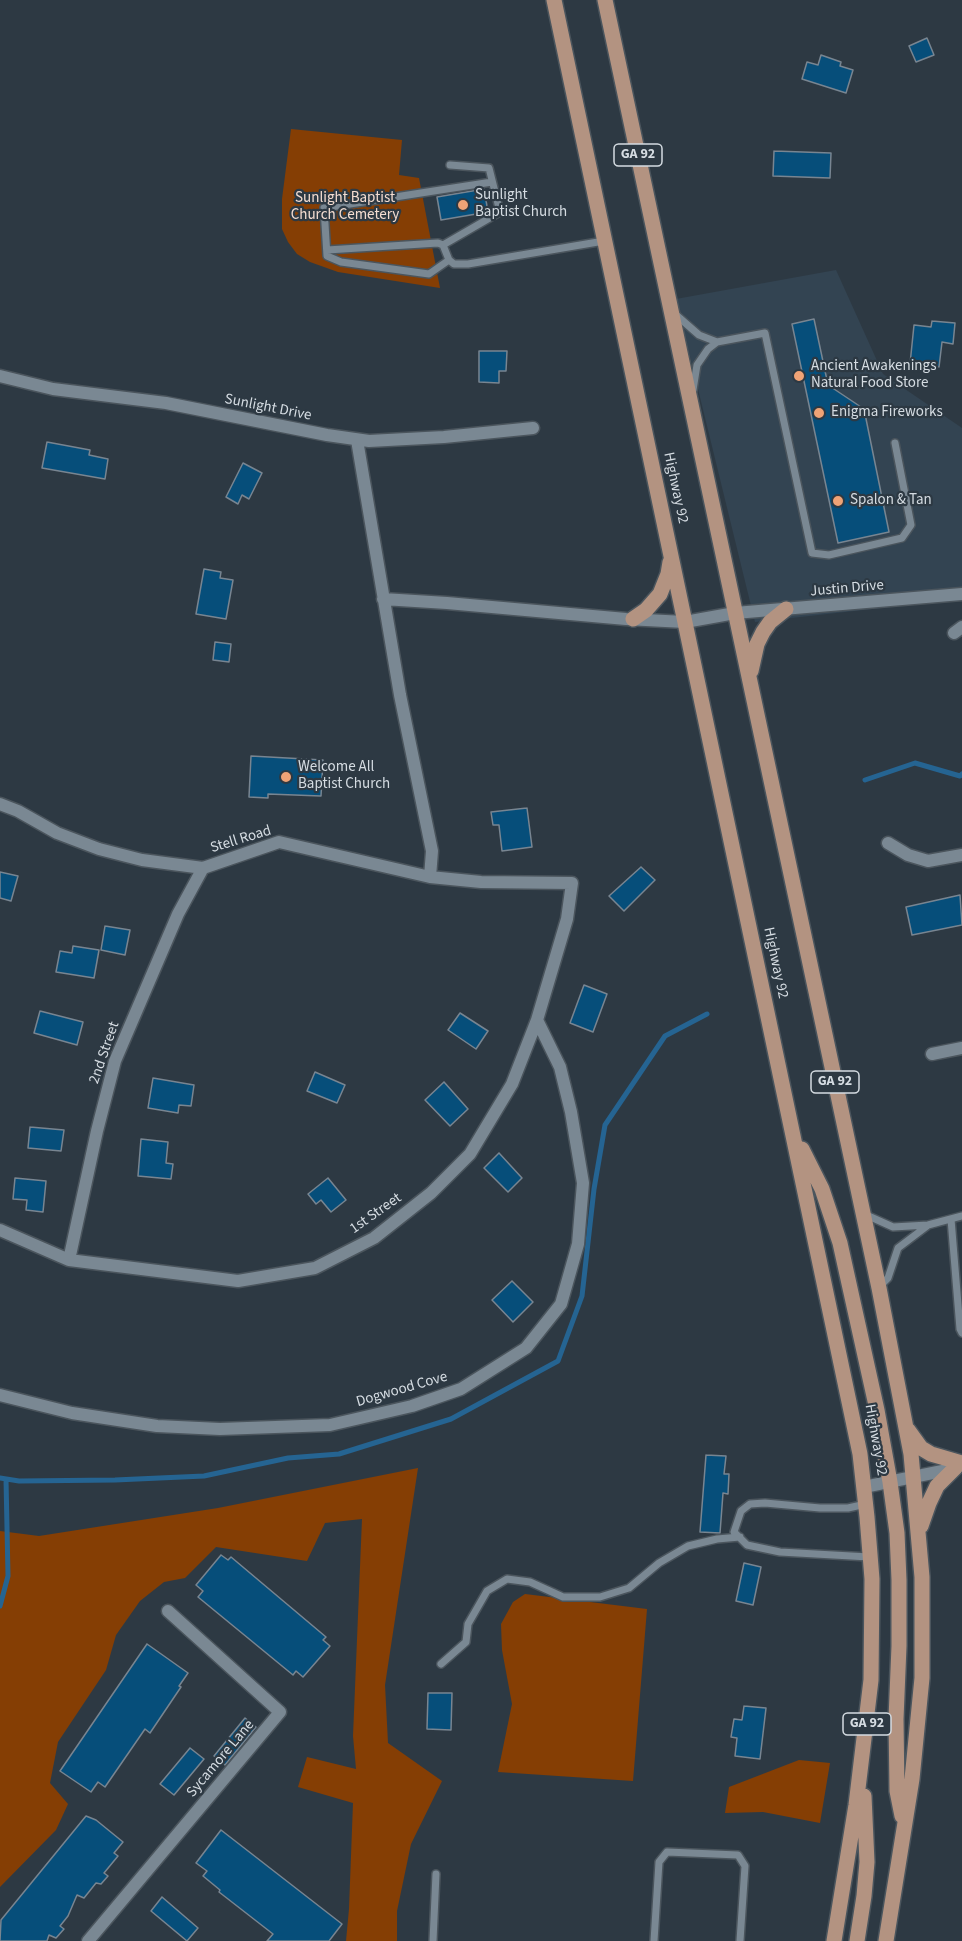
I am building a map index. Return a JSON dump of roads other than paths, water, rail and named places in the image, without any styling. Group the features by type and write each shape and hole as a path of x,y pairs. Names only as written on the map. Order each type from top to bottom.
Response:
{"main road":[{"name":"Highway 92","path":"554,0 850,1404 864,1487 871,1557 873,1613 871,1680 861,1772 834,1941"},
{"name":"GA 92","path":"605,0 879,1288 914,1477 923,1602 922,1678 918,1730 886,1941"},
{"path":"633,619 646,610 660,594 668,574 671,556"},
{"path":"751,686 753,658 757,644 770,622 786,609"},
{"path":"794,1137 822,1189 840,1243 877,1410 890,1482 897,1533 899,1580 897,1779 904,1828"},
{"path":"907,1430 921,1448 960,1466 937,1486 919,1531"},
{"path":"857,1941 867,1862 861,1772"}],"street":[{"name":"Sunlight Drive","path":"0,376 53,389 166,403 357,440 444,437 532,428"},
{"path":"357,440 400,694 432,850 430,877"},
{"name":"Justin Drive","path":"735,613 962,594"},
{"path":"383,599 685,622 735,613"},
{"name":"Stell Road","path":"0,804 18,811 57,833 99,849 142,860 203,868 279,842 430,877 481,882 572,883"},
{"path":"888,843 908,855 928,861 962,855"},
{"name":"2nd Street","path":"69,1260 115,1061 178,914 203,868"},
{"name":"1st Street","path":"0,1230 69,1260 238,1281 315,1268 374,1238 431,1193 470,1154 512,1084 537,1020 567,919 572,883"},
{"name":"Dogwood Cove","path":"0,1395 72,1413 157,1426 220,1429 330,1425 412,1406 461,1389 526,1348 561,1304 578,1244 583,1182 571,1112 560,1067 537,1020"},
{"path":"932,1054 962,1048"},
{"path":"864,1487 960,1466"},
{"name":"Sycamore Lane","path":"88,1941 280,1712 168,1611"}],"lane":[{"path":"443,245 500,212 489,168 450,165"},
{"path":"449,260 429,274 341,262 327,256 324,208 492,182"},
{"path":"327,250 438,243 443,245 449,260 454,264 468,264 604,241"},
{"path":"671,309 699,335 717,342"},
{"path":"691,404 697,365 708,349 717,342 765,333 812,553 829,555 902,538 911,525 895,443"},
{"path":"863,1213 893,1227 928,1225 962,1216"},
{"path":"951,1219 962,1333"},
{"path":"879,1288 888,1278 898,1248 928,1225"},
{"path":"866,1504 848,1508 750,1504 741,1511 734,1532 747,1545 780,1552 871,1557"},
{"path":"441,1664 466,1642 468,1624 487,1591 507,1579 530,1582 563,1597 600,1597 628,1588 659,1563 688,1546 717,1539 740,1537"},
{"path":"654,1941 660,1862 667,1852 738,1855 745,1866 740,1941"},
{"path":"432,1941 436,1874"}],"waterway":[{"path":"865,780 915,763 960,776 962,774"},
{"path":"0,1478 19,1481 204,1476 288,1458 339,1454 451,1419 558,1361 582,1296 594,1189 605,1125 665,1036 707,1014"},
{"path":"0,1606 8,1576 6,1479"}],"place":[{"name":"Sunlight Baptist Church","path":"463,205"},
{"name":"Ancient Awakenings Natural Food Store","path":"799,376"},
{"name":"Enigma Fireworks","path":"819,413"},
{"name":"Spalon & Tan","path":"838,501"},
{"name":"Welcome All Baptist Church","path":"286,777"}],"park label":[{"name":"Sunlight Baptist Church Cemetery","path":"345,208"}]}
